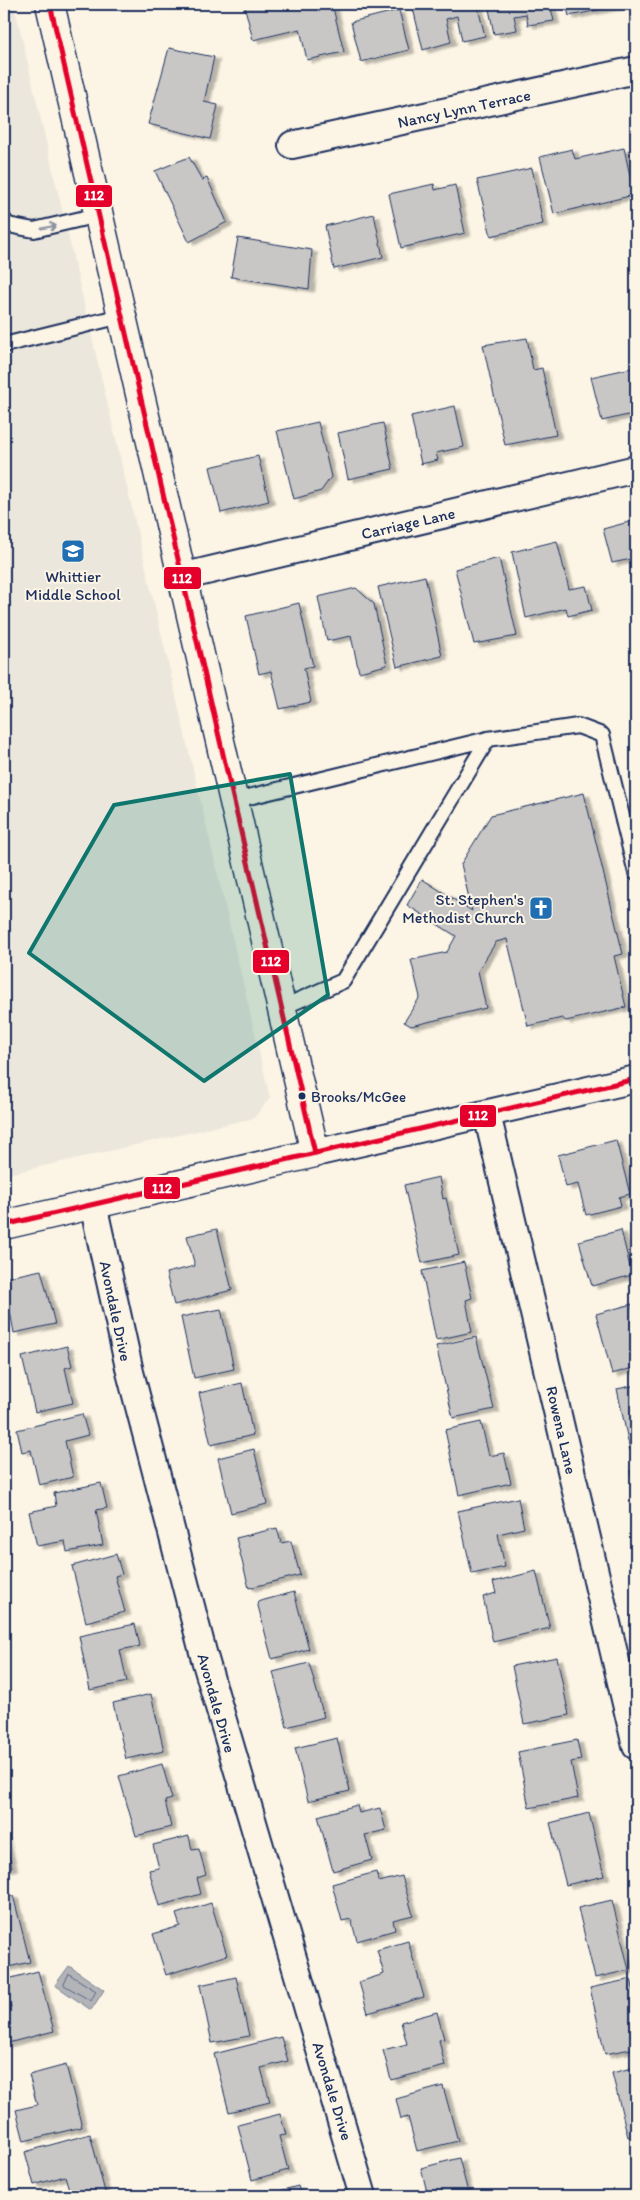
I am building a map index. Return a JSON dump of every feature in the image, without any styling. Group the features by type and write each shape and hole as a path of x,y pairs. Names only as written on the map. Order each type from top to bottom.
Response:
{"street":[{"path":"50,4 180,576 315,1153"},
{"name":"Nancy Lynn Terrace","path":"292,145 636,70"},
{"name":"Carriage Lane","path":"180,576 636,469"},
{"path":"4,1225 636,1079"},
{"name":"Rowena Lane","path":"487,1114 633,1715 636,1746"},
{"name":"Avondale Drive","path":"93,1204 130,1372 204,1656 363,2196"}],"lane":[{"path":"4,220 8,225 34,230 98,215"},
{"path":"4,345 121,316"},
{"path":"232,800 488,739 578,726 602,736 636,873"},
{"path":"280,1008 343,981 488,739"}],"highlighted area":[{"path":"290,774 328,995 204,1081 29,953 114,805"}],"shaded area":[{"name":"Whittier Middle School","path":"4,4 14,4 270,1098 254,1118 4,1175"}],"water":[{"path":"69,1966 104,1990 91,2010 55,1985"}],"building":[{"path":"244,4 332,4 344,52 307,60 300,29 253,40"},
{"path":"412,4 477,4 485,36 462,41 457,16 446,19 451,42 423,50"},
{"path":"488,4 550,4 554,21 528,25 526,14 514,16 517,30 494,34"},
{"path":"566,4 628,4 569,16"},
{"path":"399,10 409,50 361,62 351,22"},
{"path":"169,48 214,57 204,102 218,105 210,139 148,124"},
{"path":"636,136 636,154 633,137"},
{"path":"624,148 634,195 554,214 540,157 572,149 575,159"},
{"path":"189,157 202,180 207,178 227,222 189,242 155,171"},
{"path":"532,168 543,224 491,236 477,180"},
{"path":"434,184 435,190 455,185 465,233 401,248 389,194"},
{"path":"374,214 383,257 334,269 325,226"},
{"path":"238,238 312,250 309,289 231,277"},
{"path":"527,338 533,370 542,368 556,435 505,445 483,345"},
{"path":"636,367 636,413 602,421 591,377"},
{"path":"455,406 464,447 436,453 438,460 421,464 411,416"},
{"path":"318,422 331,477 321,491 294,499 277,431"},
{"path":"383,423 393,469 348,479 338,433"},
{"path":"258,456 269,501 221,513 210,467"},
{"path":"636,520 636,558 612,563 603,529"},
{"path":"557,541 569,589 586,586 592,610 568,616 566,608 526,618 512,552"},
{"path":"499,558 517,636 474,644 455,569"},
{"path":"425,576 442,656 397,667 378,587"},
{"path":"356,588 374,604 387,665 359,672 351,636 327,641 318,597"},
{"path":"299,603 313,666 304,668 311,702 280,709 271,671 259,674 246,616"},
{"name":"St. Stephen's Methodist Church","path":"584,793 623,954 614,956 626,1007 566,1021 562,1018 528,1026 507,939 496,942 478,971 486,1008 411,1026 404,1022 420,997 411,960 447,952 456,936 407,905 422,879 472,911 461,864 491,815"},
{"path":"616,1140 630,1194 619,1197 621,1206 586,1215 578,1184 566,1187 558,1155"},
{"path":"439,1177 443,1199 446,1198 459,1255 422,1263 404,1185"},
{"path":"217,1229 232,1290 174,1305 166,1273 195,1266 187,1236"},
{"path":"621,1230 632,1275 592,1286 579,1241"},
{"path":"464,1262 472,1298 466,1300 472,1332 436,1340 422,1271"},
{"path":"41,1270 55,1324 14,1333 4,1278"},
{"path":"632,1304 636,1322 636,1367 612,1374 596,1314"},
{"path":"221,1309 234,1369 194,1378 181,1317"},
{"path":"476,1337 494,1409 453,1418 436,1346"},
{"path":"67,1346 72,1366 65,1368 73,1403 35,1412 22,1357"},
{"path":"242,1383 253,1435 211,1445 199,1393"},
{"path":"636,1385 636,1449 630,1450 617,1389"},
{"path":"82,1414 88,1435 65,1441 73,1477 39,1485 31,1450 22,1452 17,1430"},
{"path":"481,1422 489,1456 504,1453 511,1483 459,1495 445,1430"},
{"path":"254,1449 267,1504 231,1513 218,1458"},
{"path":"636,1469 636,1494 630,1471"},
{"path":"101,1483 107,1508 96,1510 103,1545 67,1552 65,1541 37,1546 29,1512 56,1506 54,1493"},
{"path":"518,1498 524,1528 498,1534 505,1567 472,1574 458,1511"},
{"path":"277,1528 281,1543 291,1541 300,1575 249,1588 236,1538"},
{"path":"116,1554 122,1574 115,1576 125,1612 86,1622 72,1566"},
{"path":"536,1571 550,1628 493,1642 483,1597 496,1593 493,1582"},
{"path":"294,1592 309,1649 272,1659 257,1602"},
{"path":"135,1624 140,1646 120,1650 127,1682 90,1690 79,1636"},
{"path":"557,1657 569,1715 524,1724 512,1666"},
{"path":"309,1663 324,1717 287,1727 273,1672"},
{"path":"151,1694 164,1751 126,1759 113,1703"},
{"path":"337,1738 350,1791 308,1801 295,1748"},
{"path":"577,1740 581,1760 571,1762 578,1798 529,1808 518,1752"},
{"path":"162,1764 172,1799 165,1801 171,1827 136,1836 119,1776"},
{"path":"357,1805 359,1813 380,1808 386,1830 365,1835 372,1860 333,1871 318,1816"},
{"path":"589,1813 604,1876 566,1885 550,1823"},
{"path":"4,1836 12,1867 4,1869"},
{"path":"189,1836 192,1850 199,1849 206,1875 197,1878 201,1894 159,1906 149,1870 159,1868 153,1845"},
{"path":"376,1872 379,1882 402,1876 413,1915 393,1920 395,1930 357,1941 351,1919 342,1921 332,1884"},
{"path":"13,1895 30,1962 4,1968 4,1898"},
{"path":"612,1900 629,1970 595,1978 578,1908"},
{"path":"211,1903 227,1955 166,1975 153,1934 180,1926 176,1914"},
{"path":"408,1941 424,1997 368,2013 359,1982 384,1974 377,1950"},
{"path":"38,1971 54,2031 4,2044 4,2010 11,2008 4,1980"},
{"path":"236,1977 249,2036 212,2043 200,1985"},
{"path":"631,1979 636,2002 636,2024 632,2025 636,2048 605,2054 590,1988"},
{"path":"437,2012 444,2039 439,2040 445,2066 391,2080 383,2050 407,2044 401,2022"},
{"path":"281,2037 288,2061 261,2068 270,2102 229,2112 214,2054"},
{"path":"66,2065 82,2127 24,2141 16,2110 37,2105 29,2075"},
{"path":"636,2067 636,2135 628,2137 612,2073"},
{"path":"443,2086 458,2141 417,2151 408,2117 401,2119 396,2099"},
{"path":"280,2114 286,2135 279,2136 288,2170 252,2180 238,2125"},
{"path":"90,2134 106,2196 71,2196 65,2176 34,2185 25,2152"},
{"path":"636,2151 636,2180 631,2152"},
{"path":"459,2158 469,2196 428,2196 421,2168"},
{"path":"298,2186 301,2196 261,2196"}],"transit line":[{"name":"112","path":"50,4 315,1153"},
{"name":"112","path":"4,1225 636,1079"}],"place":[{"name":"Whittier Middle School","path":"73,551"},
{"name":"St. Stephen's Methodist Church","path":"541,908"},
{"name":"Brooks/McGee","path":"302,1096"}]}
